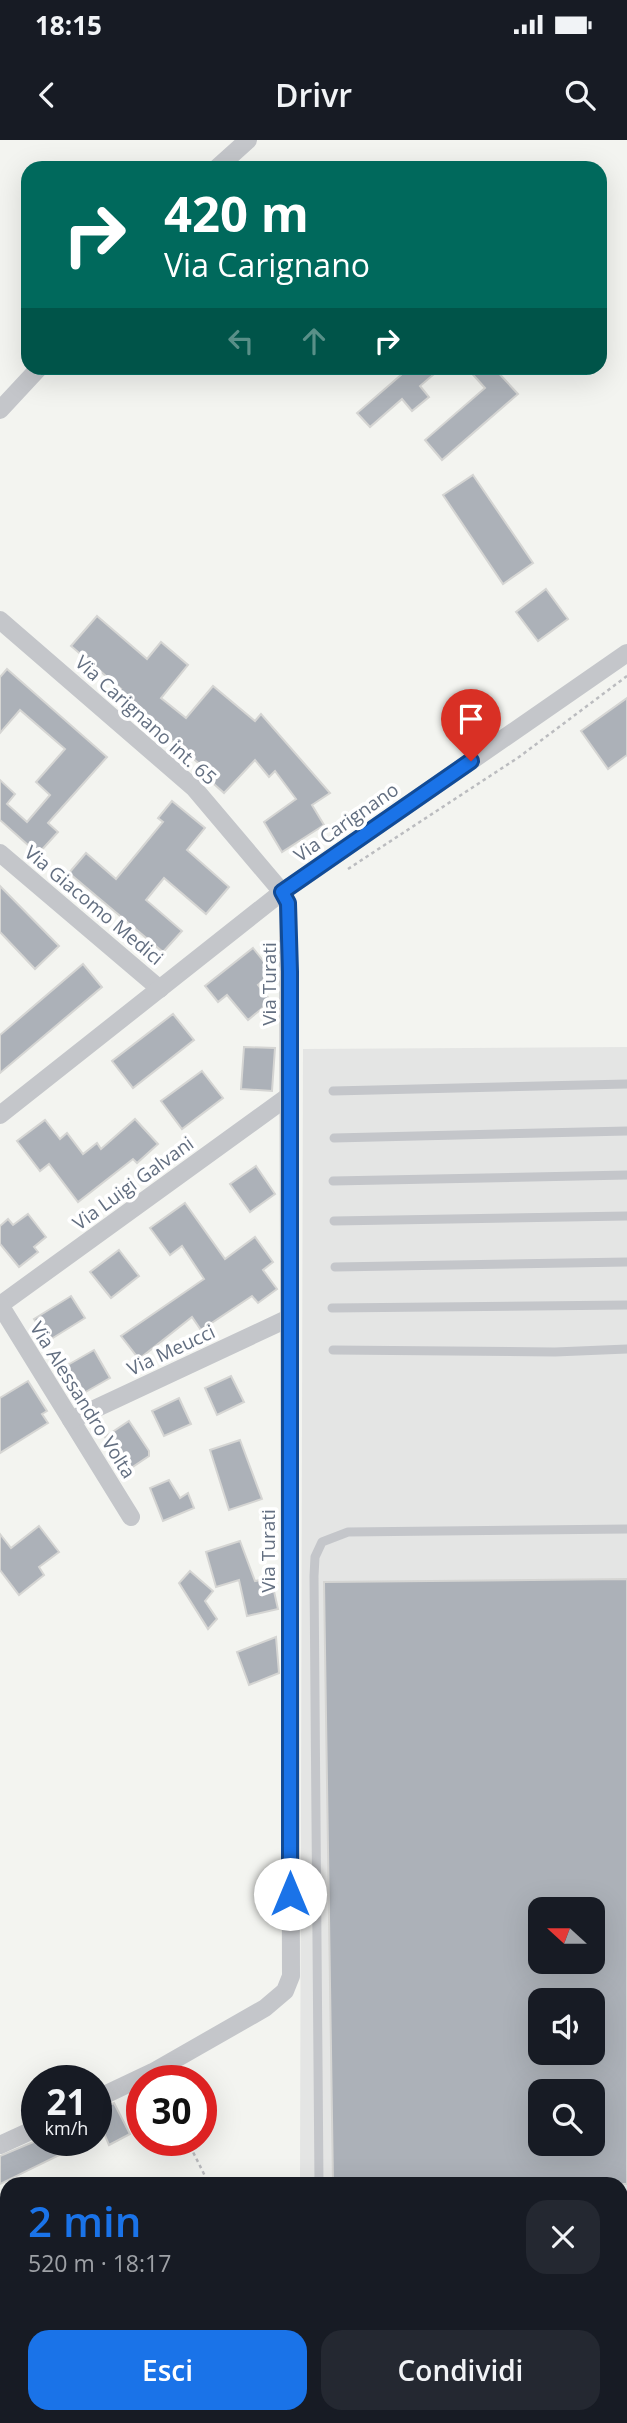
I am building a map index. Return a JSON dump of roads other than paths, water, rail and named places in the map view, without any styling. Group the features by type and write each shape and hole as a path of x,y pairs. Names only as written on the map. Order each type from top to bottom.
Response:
{"street":[{"path":"224,161 248,140"},
{"path":"0,410 32,375"},
{"name":"Via Carignano int. 65","path":"0,620 194,788 282,892"},
{"name":"Via Carignano","path":"0,1115 282,892 627,653"},
{"name":"Via Giacomo Medici","path":"0,853 160,989"},
{"name":"Via Turati","path":"112,2091 153,2072 265,2008 285,1991 291,1976 289,918 288,903 282,892"},
{"name":"Via Luigi Galvani","path":"0,1305 290,1095"},
{"name":"Via Alessandro Volta","path":"0,1305 131,1517"},
{"name":"Via Meucci","path":"71,1420 289,1318"},
{"path":"0,2146 21,2136"}],"lane":[{"path":"333,1091 627,1084"},
{"path":"334,1138 627,1131"},
{"path":"333,1181 627,1175"},
{"path":"334,1221 627,1216"},
{"path":"335,1267 627,1262"},
{"path":"332,1308 627,1306"},
{"path":"333,1350 555,1352 627,1349"},
{"path":"319,2177 314,1576 315,1557 322,1542 348,1532 627,1529"}]}
